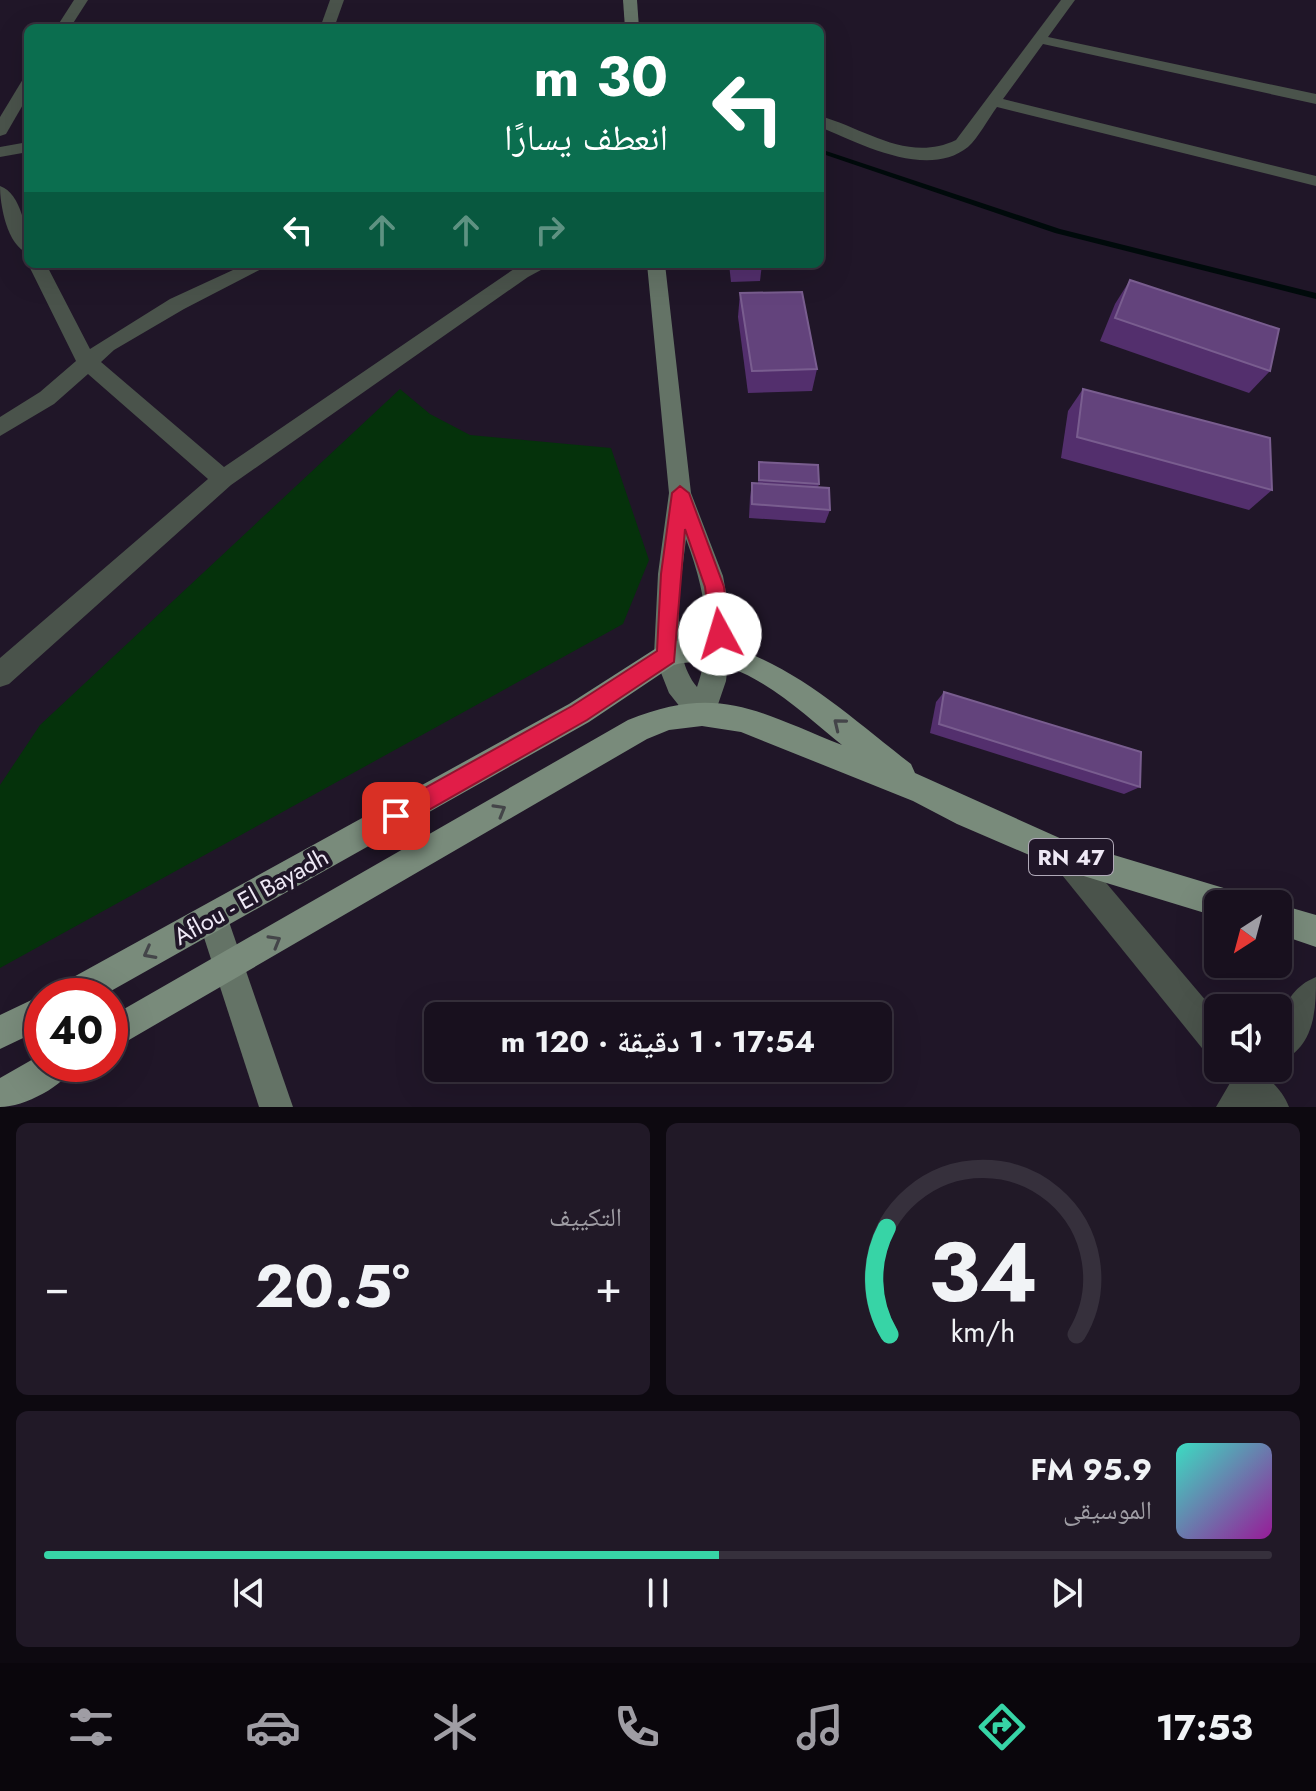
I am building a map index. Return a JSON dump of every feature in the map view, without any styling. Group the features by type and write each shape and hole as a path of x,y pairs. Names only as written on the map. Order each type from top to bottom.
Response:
{"main road":[{"name":"Aflou - El Bayadh","path":"103,978 579,713 667,655 686,650 721,653 780,679 922,790"},
{"name":"Aflou - El Bayadh","path":"128,1025 638,729 669,717 702,713 741,719 922,790 967,814 1064,855 1204,897"},
{"path":"1292,923 1316,931"},
{"path":"0,1033 24,1020"},
{"path":"0,1097 26,1082"}],"street":[{"path":"66,24 81,0"},
{"path":"328,24 337,0"},
{"path":"630,0 632,24"},
{"path":"824,122 898,150 932,154 950,151 962,143 1068,0"},
{"path":"1038,39 1316,99"},
{"path":"0,131 3,115 24,87"},
{"path":"993,101 1316,181"},
{"path":"3,115 24,112"},
{"path":"0,152 24,148"},
{"path":"0,191 24,239"},
{"path":"39,268 86,361 223,479"},
{"path":"0,428 47,398 86,361 146,320 254,268"},
{"path":"0,675 223,479 521,273 533,268"},
{"path":"656,268 680,493 670,574 667,655 678,684 702,713"},
{"path":"680,493 715,587 721,653 702,713"},
{"path":"1064,855 1204,1024"},
{"path":"213,919 276,1107"},
{"path":"1292,1026 1316,993"}],"green space":[{"path":"400,389 430,414 470,435 611,448 649,560 623,624 0,968 0,785 40,725"}],"building":[{"path":"1130,280 1279,329 1270,371 1115,318"},
{"path":"802,292 817,369 752,371 740,293"},
{"path":"1083,389 1270,438 1272,490 1077,437"},
{"path":"759,462 818,465 819,484 759,480"},
{"path":"752,483 829,488 830,510 752,504"},
{"path":"944,692 1141,752 1140,787 939,724"}],"waterway":[{"path":"824,152 1058,231 1316,296"}],"route":[{"path":"396,816 579,713 667,655 670,574 680,493 715,587 720,634"}]}
